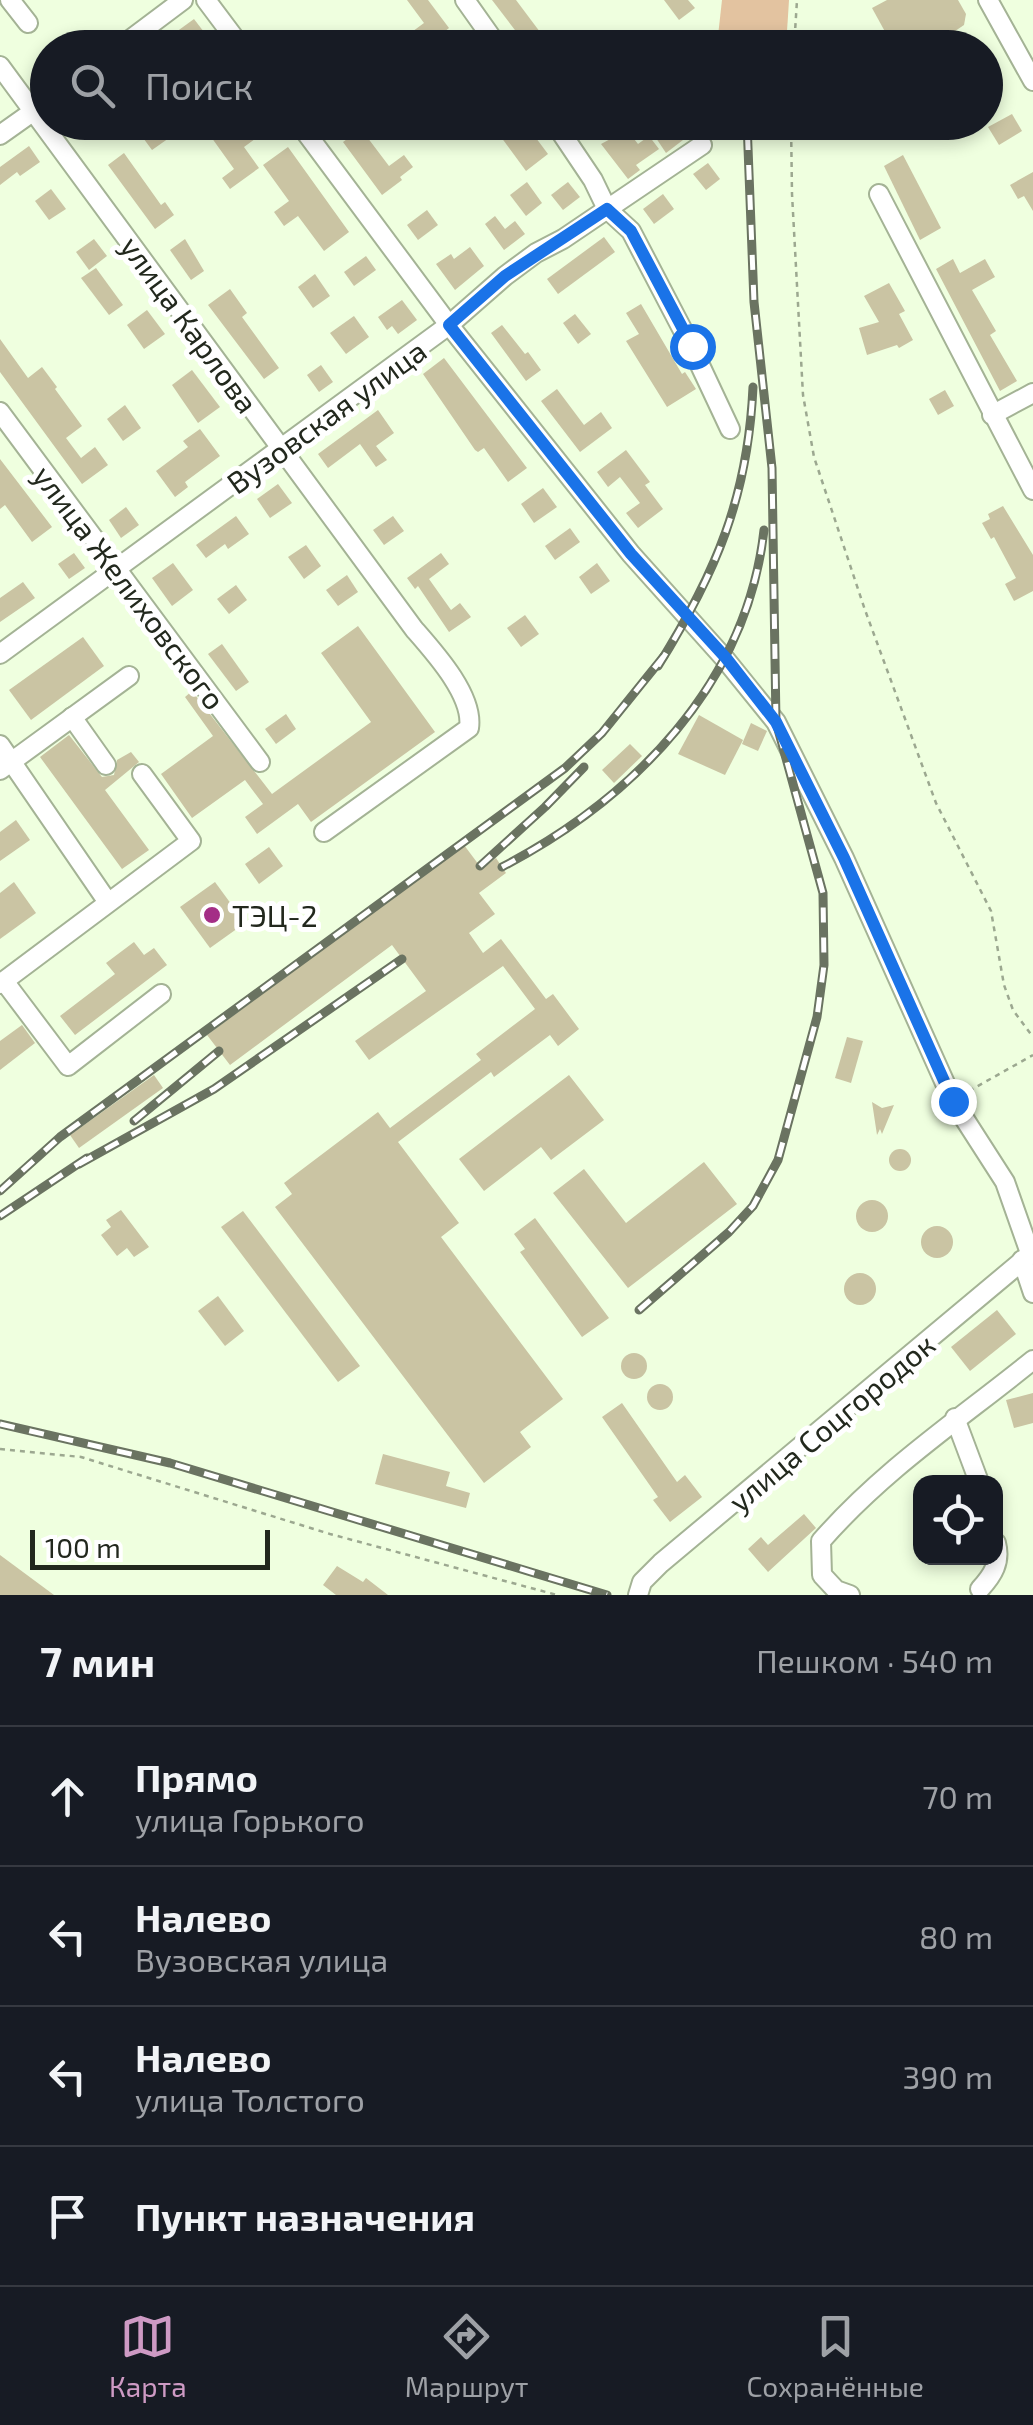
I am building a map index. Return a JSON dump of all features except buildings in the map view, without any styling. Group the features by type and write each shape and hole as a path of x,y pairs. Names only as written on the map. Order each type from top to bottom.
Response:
{"street":[{"path":"10,0 28,24"},
{"path":"143,30 183,0"},
{"path":"206,0 228,30"},
{"path":"464,0 486,30"},
{"path":"988,0 1033,81"},
{"name":"улица Карлова","path":"0,66 30,96"},
{"path":"0,136 30,114"},
{"name":"улица Карлова","path":"64,140 282,448 414,628 455,676 471,718 469,728 324,832"},
{"path":"311,140 449,325 631,554 726,658 776,722 844,858 953,1101 1005,1182 1028,1255 1033,1292"},
{"path":"566,140 607,209 631,231 692,346 730,429"},
{"name":"Вузовская улица","path":"0,654 449,325 505,276 702,146"},
{"path":"879,194 1033,490"},
{"path":"992,415 1033,394"},
{"name":"улица Желиховского","path":"0,412 260,762"},
{"path":"6,766 129,676"},
{"path":"72,718 106,765"},
{"path":"0,745 6,766 107,901"},
{"path":"142,774 191,841 2,983 68,1066 161,994"},
{"name":"улица Соцгородок","path":"638,1595 642,1582 662,1563 1028,1255"},
{"path":"850,1595 836,1590 822,1575 821,1541 858,1499 955,1418 1033,1360"},
{"path":"955,1418 976,1475"},
{"path":"980,1589 996,1565"}],"path":[{"path":"795,30 797,0"},
{"path":"791,140 802,378 814,457 930,786 991,911 1004,985 1013,1010 1033,1037"},
{"path":"953,1101 1033,1055"},
{"path":"0,1449 82,1456 330,1534 557,1595"}],"shaded area":[{"path":"722,0 789,0 787,30 719,30"}],"railway":[{"path":"639,1310 729,1232 753,1206 778,1160 817,1017 824,965 823,893 776,722 772,468 754,302 748,140"},
{"path":"658,666 697,599 725,533 744,464 753,387"},
{"path":"502,867 596,807 638,771 676,730 708,686 734,638 753,586 764,530"},
{"path":"0,1191 60,1137 565,768 602,733 664,656"},
{"path":"480,866 584,767"},
{"path":"79,1164 214,1089 402,959"},
{"path":"134,1121 219,1051"},
{"path":"0,1216 87,1158"},
{"path":"0,1424 170,1463 607,1595"}],"place":[{"name":"ТЭЦ-2","path":"212,915"}],"route":[{"path":"692,346 631,231 607,209 536,253 449,325 631,554 726,658 776,722 844,858 953,1101"}]}
